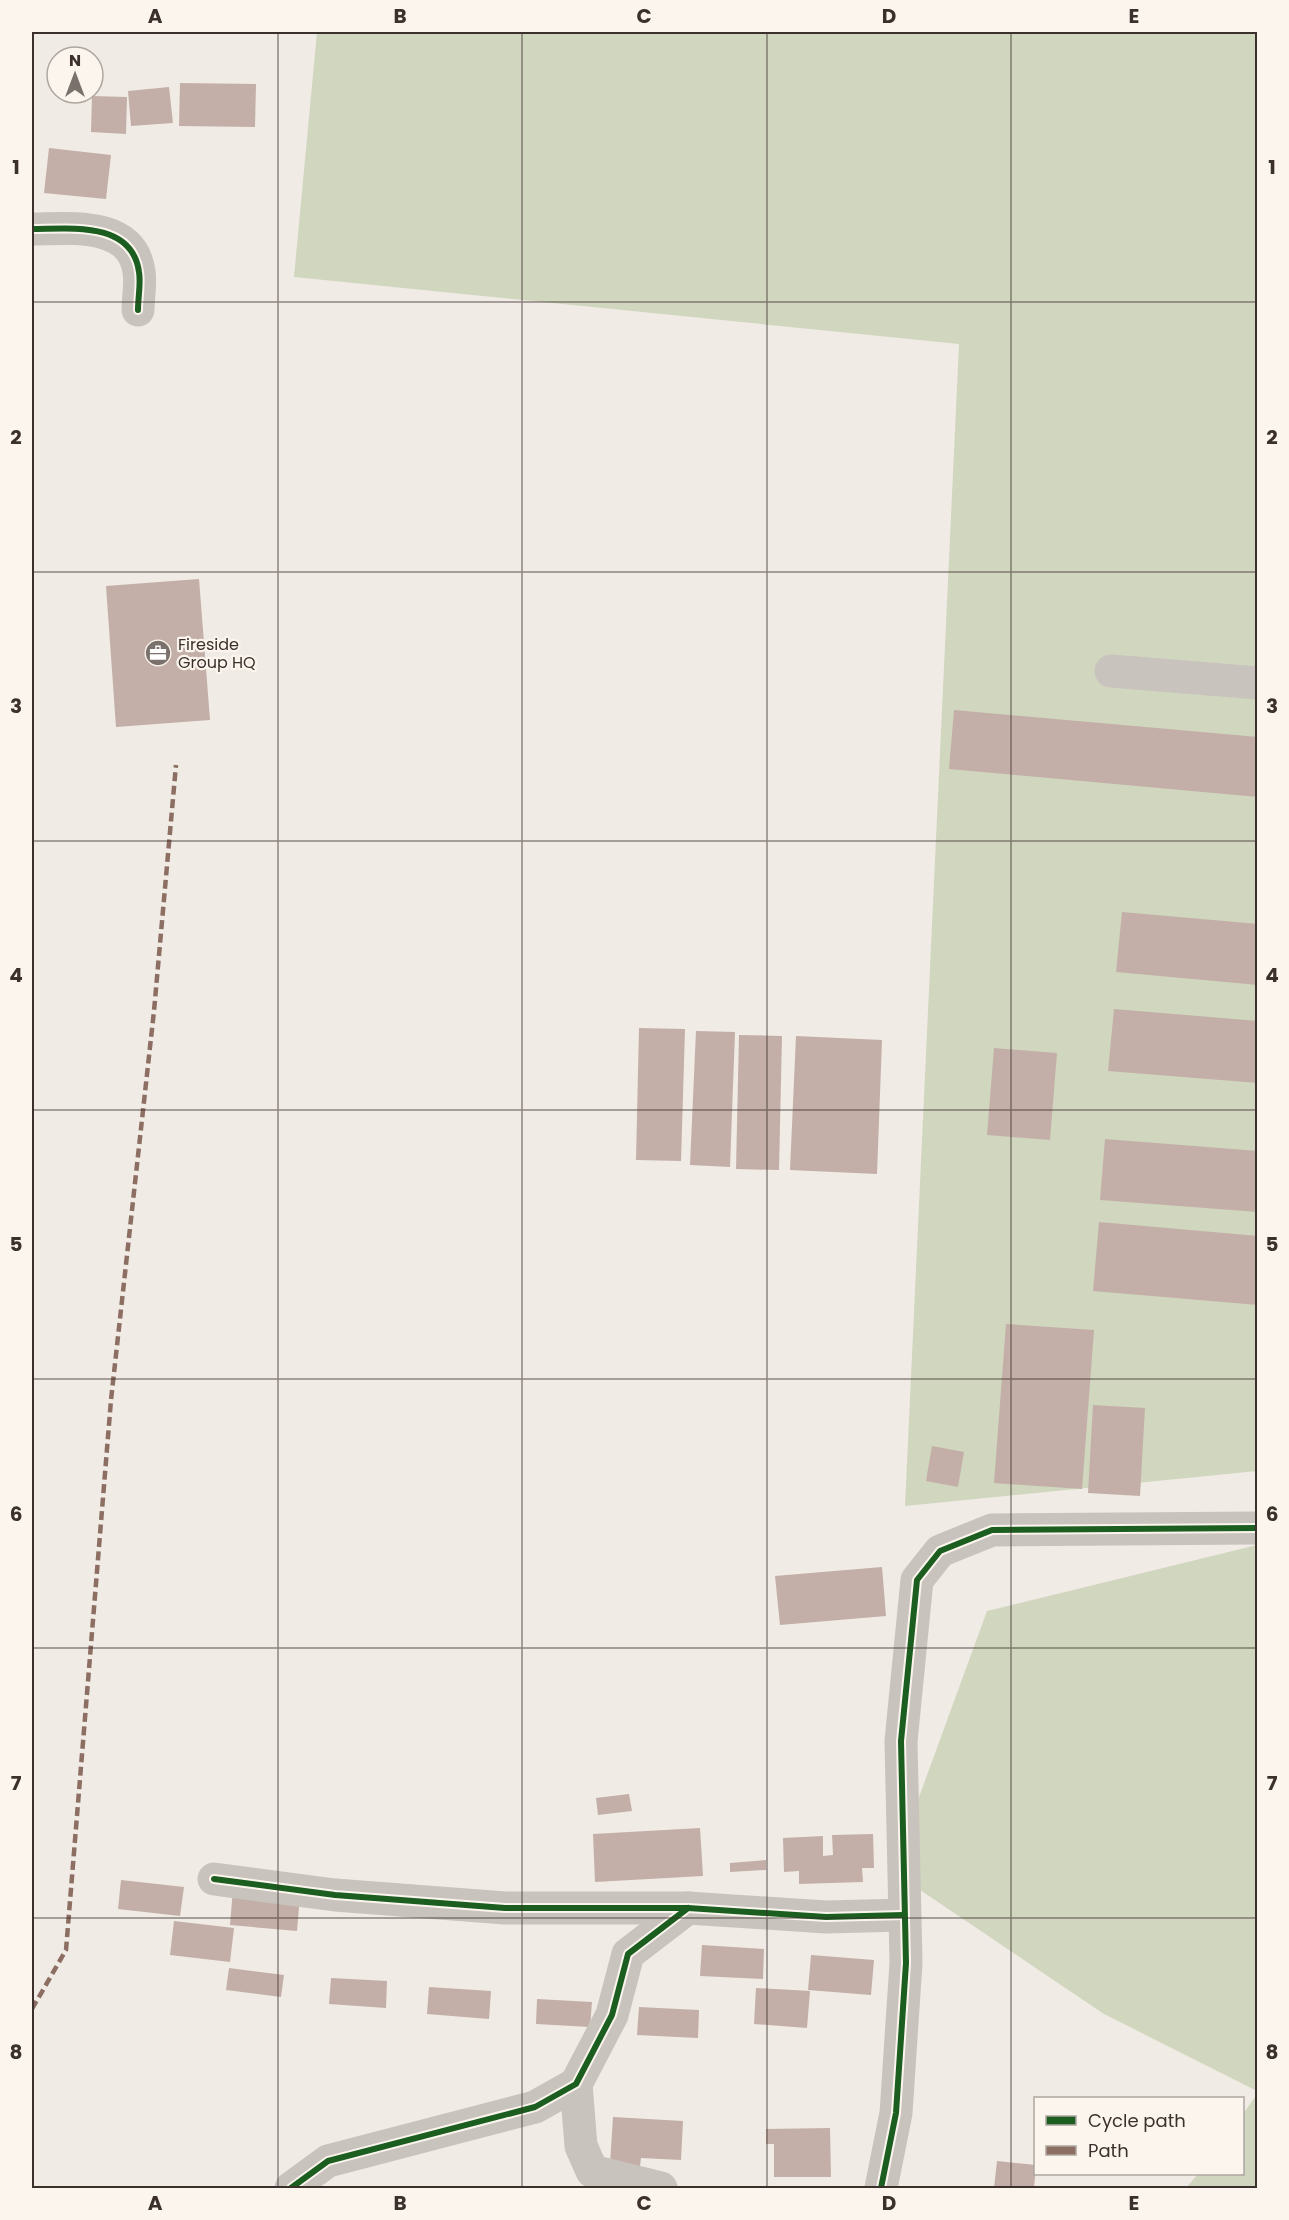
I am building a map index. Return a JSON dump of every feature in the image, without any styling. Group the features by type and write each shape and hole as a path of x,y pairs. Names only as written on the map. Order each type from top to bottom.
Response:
{"street":[{"path":"32,229 93,230 116,238 135,257 139,272 138,310"},
{"path":"1112,671 1257,683"},
{"path":"881,2188 896,2113 906,1963 901,1741 917,1580 940,1551 992,1530 1257,1528"},
{"path":"214,1879 335,1895 506,1908 687,1908 826,1917 904,1915"},
{"path":"662,2188 592,2171 581,2146 576,2084 612,2015 628,1954 687,1908"},
{"path":"291,2188 328,2161 535,2107 576,2084"}],"green space":[{"path":"317,32 1257,32 1257,1471 905,1506 959,344 294,277"},
{"path":"1257,1545 1257,2091 1104,2014 892,1871 987,1611"},
{"path":"1257,2094 1257,2188 1186,2188 1197,2175 1244,2175 1244,2113"}],"building":[{"path":"180,83 256,84 255,127 179,126"},
{"path":"169,87 173,123 131,126 128,91"},
{"path":"105,96 127,97 126,134 91,132 92,105 105,105"},
{"path":"49,148 111,155 106,199 44,193"},
{"name":"Fireside Group HQ","path":"199,579 210,720 116,727 106,586"},
{"path":"954,710 1258,737 1258,797 949,769"},
{"path":"1122,912 1258,924 1258,985 1116,972"},
{"path":"1114,1009 1258,1021 1258,1083 1108,1071"},
{"path":"639,1028 685,1029 681,1161 636,1160"},
{"path":"696,1031 735,1032 730,1167 690,1165"},
{"path":"739,1035 782,1036 779,1170 736,1169"},
{"path":"796,1036 882,1040 877,1174 790,1170"},
{"path":"994,1048 1057,1053 1050,1140 987,1135"},
{"path":"1105,1139 1258,1151 1258,1212 1100,1200"},
{"path":"1099,1222 1258,1236 1258,1305 1093,1291"},
{"path":"1006,1324 1094,1330 1082,1489 994,1483"},
{"path":"1093,1405 1145,1408 1140,1496 1088,1493"},
{"path":"932,1446 964,1452 958,1487 926,1481"},
{"path":"882,1567 886,1616 780,1625 775,1576"},
{"path":"629,1794 632,1811 598,1815 596,1798"},
{"path":"700,1828 703,1876 595,1882 593,1834"},
{"path":"873,1834 874,1868 862,1868 863,1882 799,1884 799,1871 784,1872 783,1838 823,1836 823,1856 833,1855 832,1835"},
{"path":"766,1860 766,1870 730,1872 730,1863"},
{"path":"121,1880 184,1887 180,1916 118,1909"},
{"path":"233,1889 300,1895 297,1931 230,1925"},
{"path":"174,1921 234,1928 230,1962 170,1955"},
{"path":"702,1945 764,1949 763,1979 700,1976"},
{"path":"811,1955 874,1960 871,1995 808,1990"},
{"path":"229,1968 284,1975 281,1997 226,1990"},
{"path":"331,1978 387,1981 386,2008 329,2004"},
{"path":"429,1987 491,1991 489,2019 427,2014"},
{"path":"756,1988 810,1991 807,2028 754,2024"},
{"path":"537,1999 592,2002 590,2027 536,2024"},
{"path":"639,2007 699,2010 698,2038 637,2035"},
{"path":"613,2117 683,2121 681,2160 641,2158 640,2166 610,2164"},
{"path":"830,2128 831,2177 774,2177 774,2144 766,2144 766,2129"},
{"path":"997,2161 1034,2165 1034,2188 994,2188"}],"marked path":[{"path":"32,2009 66,1950 111,1400 154,1011 176,765"}],"cycle path":[{"path":"32,229 63,228 96,231 124,243 134,255 139,272 138,310"},
{"path":"881,2188 896,2113 906,1963 901,1741 917,1580 940,1551 992,1530 1258,1528"},
{"path":"214,1879 335,1895 505,1908 688,1908 826,1917 904,1915"},
{"path":"291,2188 328,2161 535,2107 576,2084 612,2015 628,1954 688,1908"}],"place":[{"name":"Fireside Group HQ","path":"158,653"}]}
